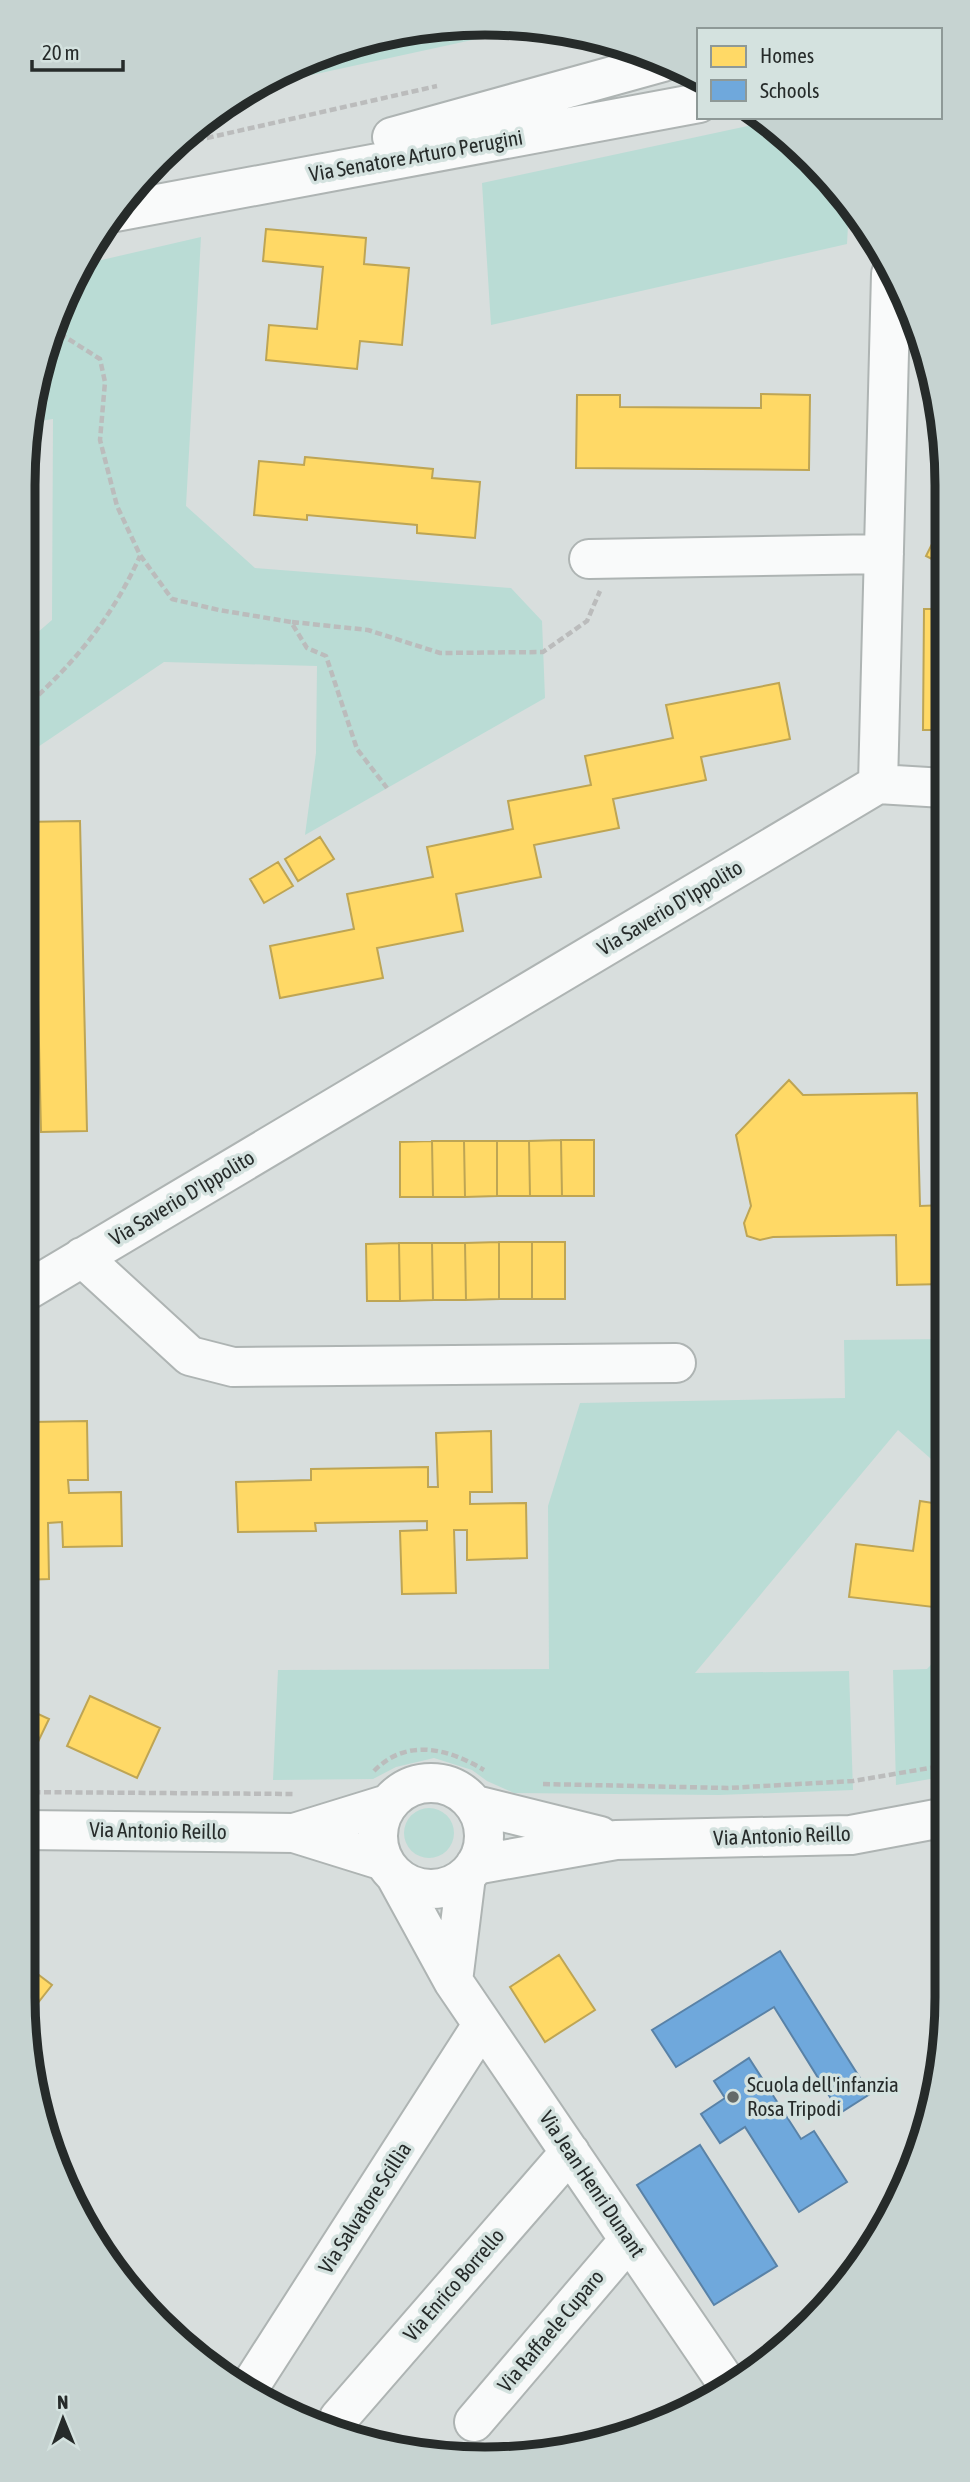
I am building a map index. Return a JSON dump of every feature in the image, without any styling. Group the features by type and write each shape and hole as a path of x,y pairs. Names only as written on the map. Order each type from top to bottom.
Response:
{"street":[{"name":"Via Senatore Arturo Perugini","path":"130,208 649,66"},
{"name":"Via Senatore Arturo Perugini","path":"130,209 697,103"},
{"path":"891,290 878,784 935,787"},
{"path":"601,559 884,554"},
{"name":"Via Saverio D'Ippolito","path":"35,1286 878,784"},
{"path":"82,1257 190,1356 233,1367 676,1363"},
{"path":"453,1982 471,1870 482,1851 482,1819 475,1805 463,1793 448,1785 415,1785 388,1804 381,1817 379,1847 390,1868 411,1885 431,1889 449,1885 471,1870"},
{"name":"Via Antonio Reillo","path":"35,1830 294,1833 388,1804"},
{"name":"Via Antonio Reillo","path":"475,1805 616,1840"},
{"name":"Via Antonio Reillo","path":"471,1870 616,1840 851,1835 935,1819"},
{"name":"Via Antonio Reillo","path":"294,1833 390,1868"},
{"name":"Via Jean Henri Dunant","path":"390,1868 453,1982 723,2378"},
{"name":"Via Salvatore Scillìa","path":"253,2382 482,2025"},
{"name":"Via Enrico Borrello","path":"339,2418 570,2152"},
{"name":"Via Raffaele Cuparo","path":"474,2422 629,2239"}],"path":[{"path":"196,140 445,84"},
{"path":"61,334 100,359 105,382 100,440 117,506 140,555 172,598 219,610 291,622 368,630 440,653 543,652 587,621 601,559"},
{"path":"35,697 88,644 123,593 140,555"},
{"path":"291,622 307,648 326,656 357,749 387,788"}],"green space":[{"path":"493,35 288,80 369,50 426,39"},
{"path":"754,125 803,167 842,211 848,220 847,244 491,325 482,183"},
{"path":"201,237 186,506 255,568 511,588 542,621 545,698 305,835 316,753 317,666 164,662 35,749 35,635 52,620 53,419 40,421 59,340 94,262"},
{"path":"935,1339 935,1462 898,1430 695,1673 849,1671 853,1790 719,1795 514,1793 487,1781 472,1770 434,1758 396,1767 373,1779 273,1780 278,1670 549,1669 548,1506 580,1403 845,1398 844,1340"},
{"path":"935,1661 935,1778 896,1785 893,1670 927,1669"},
{"path":"429,1808 447,1815 454,1833 447,1851 429,1858 411,1851 404,1833 411,1815"}],"building: Homes":[{"path":"266,229 366,238 364,264 409,268 402,345 360,341 357,369 266,360 269,325 317,329 323,267 263,261"},
{"path":"761,394 810,395 809,470 576,468 577,395 620,395 620,407 761,408"},
{"path":"305,457 433,469 432,478 480,482 475,538 417,533 417,525 307,515 307,520 254,515 259,461 304,465"},
{"path":"935,538 935,560 926,556"},
{"path":"924,609 935,609 935,730 923,730"},
{"path":"779,683 790,739 701,757 706,780 613,799 619,828 534,845 541,877 456,894 463,931 377,948 383,978 280,998 270,946 354,929 347,894 433,877 427,847 513,829 508,801 591,785 585,756 673,738 666,705"},
{"path":"80,821 87,1131 41,1132 35,822"},
{"path":"320,837 334,859 298,881 285,859"},
{"path":"278,862 293,886 264,903 250,879"},
{"path":"789,1080 803,1095 917,1093 920,1206 935,1205 935,1284 897,1285 896,1235 773,1237 760,1240 747,1236 744,1223 751,1206 736,1135"},
{"path":"561,1140 594,1140 594,1196 562,1196"},
{"path":"561,1140 562,1196 530,1196 529,1141"},
{"path":"432,1141 433,1197 400,1197 400,1142"},
{"path":"432,1141 464,1141 465,1197 433,1197"},
{"path":"464,1141 497,1141 497,1196 465,1197"},
{"path":"497,1141 529,1141 530,1196 497,1196"},
{"path":"499,1242 499,1299 466,1300 465,1243"},
{"path":"499,1242 532,1242 532,1299 499,1299"},
{"path":"532,1242 565,1242 565,1299 532,1299"},
{"path":"399,1243 400,1301 367,1301 366,1244"},
{"path":"399,1243 432,1243 433,1300 400,1301"},
{"path":"432,1243 465,1243 466,1300 433,1300"},
{"path":"87,1421 88,1480 68,1480 69,1493 121,1492 122,1546 63,1547 62,1522 48,1523 49,1579 35,1580 35,1422"},
{"path":"491,1431 492,1492 470,1492 470,1504 526,1503 527,1558 467,1560 467,1530 454,1530 456,1593 402,1594 400,1531 427,1530 427,1521 315,1523 316,1531 238,1532 236,1482 311,1480 311,1469 428,1467 428,1487 438,1487 436,1433"},
{"path":"920,1501 935,1503 933,1607 849,1597 856,1544 913,1551"},
{"path":"90,1696 160,1728 137,1778 67,1746"},
{"path":"35,1713 49,1719 35,1748"},
{"path":"559,1955 595,2010 545,2042 510,1987"},
{"path":"35,1972 52,1985 35,2006"}],"building: Schools":[{"path":"780,1951 870,2094 840,2113 774,2007 676,2067 652,2030"},
{"path":"749,2058 801,2139 814,2131 847,2182 799,2212 745,2127 720,2143 701,2114 725,2098 714,2081"},
{"path":"700,2145 777,2266 714,2305 637,2185"}],"place":[{"name":"Scuola dell'infanzia Rosa Tripodi","path":"733,2097"}]}
